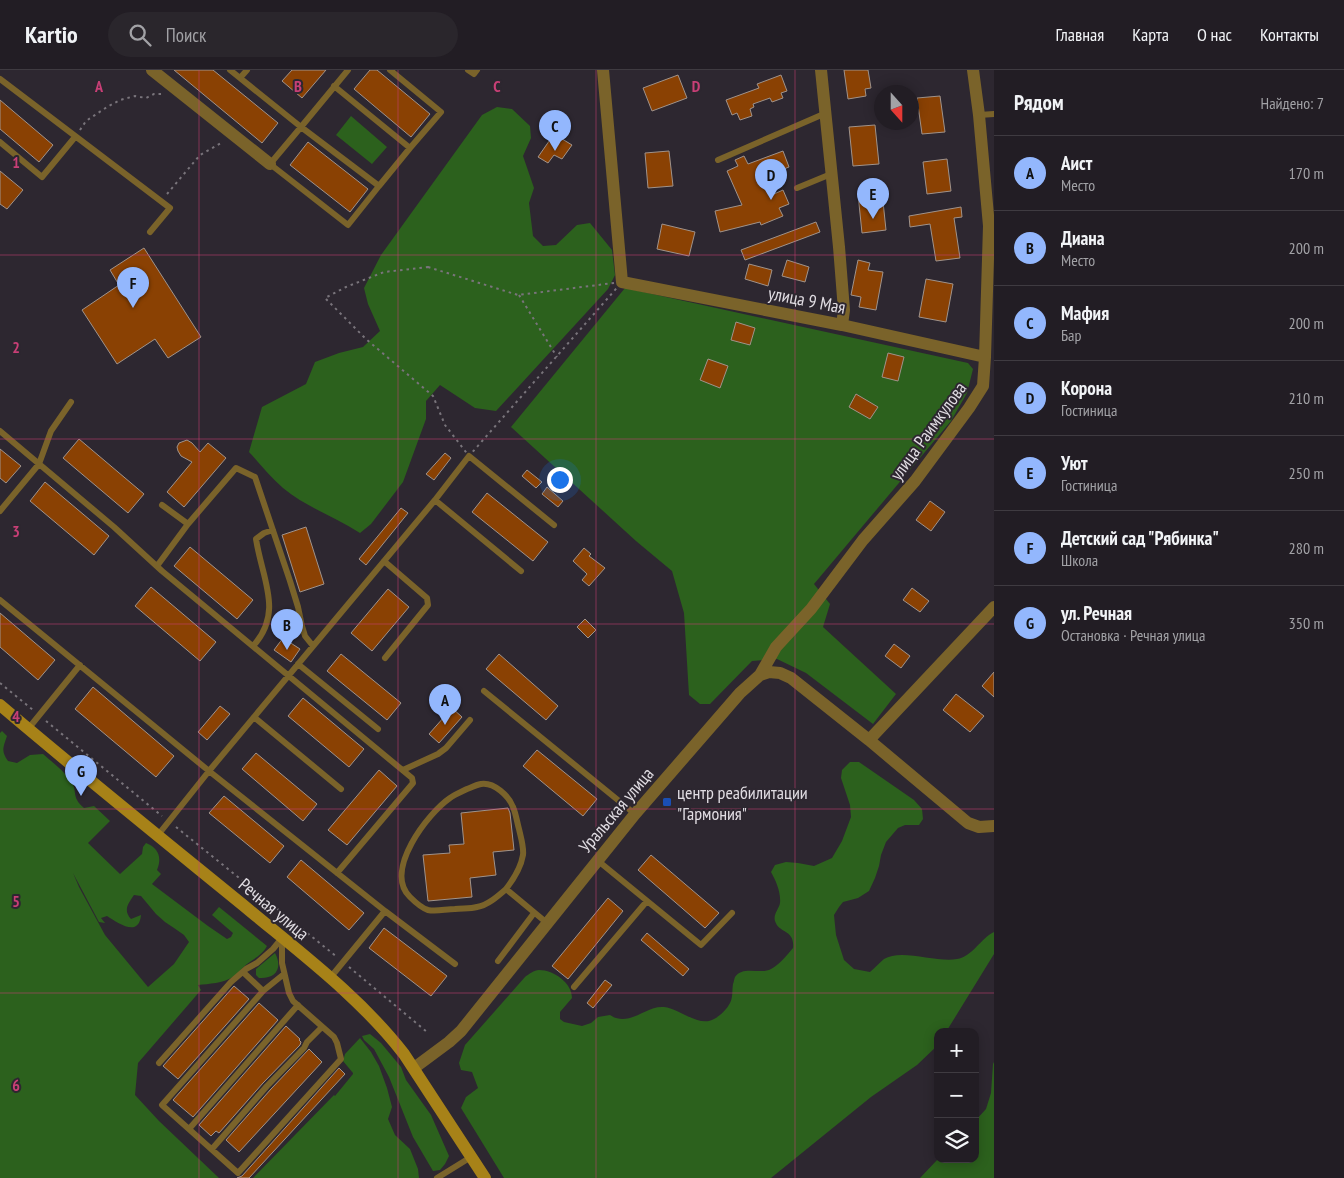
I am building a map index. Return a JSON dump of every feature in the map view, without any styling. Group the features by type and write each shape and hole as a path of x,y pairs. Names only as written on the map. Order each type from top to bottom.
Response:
{"street":[{"path":"152,70 270,164"},
{"path":"603,70 622,282"},
{"path":"821,70 844,296 842,325"},
{"name":"улица Раимкулова","path":"760,675 776,647 812,609 863,540 915,481 983,386 989,226 973,70"},
{"name":"улица 9 Мая","path":"622,282 842,325 985,357"},
{"path":"870,740 994,607"},
{"path":"760,675 769,672 780,673 792,678 870,740 968,823 980,826 994,826"},
{"name":"Уральская улица","path":"414,1068 450,1042 461,1031 635,814 740,693 760,675"},
{"name":"Речная улица","path":"0,705 357,1002 391,1037 414,1068 485,1178"}],"lane":[{"path":"230,70 379,186"},
{"path":"240,78 247,70"},
{"path":"348,70 270,164 348,225 440,112 390,70"},
{"path":"468,70 474,74 477,70"},
{"path":"0,79 170,208 150,232"},
{"path":"334,86 410,148"},
{"path":"718,160 826,113"},
{"path":"979,115 994,114"},
{"path":"0,142 42,177 75,137"},
{"path":"798,188 831,174"},
{"path":"0,511 38,464 51,431 71,402"},
{"path":"0,431 114,527 157,566 412,778 413,782 338,873"},
{"path":"158,836 168,821 435,500 469,456 554,525"},
{"path":"157,566 188,524 236,468 255,477 298,607 305,636 313,646"},
{"path":"435,500 521,571"},
{"path":"162,505 188,524"},
{"path":"253,646 265,630 269,616 270,600 258,555 256,539 264,533 273,530"},
{"path":"384,561 427,598 428,605 385,658"},
{"path":"0,600 209,772 385,912 455,964"},
{"path":"298,664 378,729"},
{"path":"28,728 80,665"},
{"path":"484,691 635,814"},
{"path":"254,717 341,788"},
{"path":"403,770 438,754 446,748 470,720"},
{"path":"483,784 498,789 513,806 523,849 523,857 506,889 486,904 478,907 430,910 418,905 403,888 401,880 403,864 414,839 427,820 451,797 474,786 483,784"},
{"path":"597,860 701,945 732,913"},
{"path":"506,889 547,923"},
{"path":"574,987 647,901"},
{"path":"330,978 385,912"},
{"path":"498,961 534,913"},
{"path":"159,1063 231,982 257,963 282,938"},
{"path":"282,938 282,963 293,1001 334,1037 341,1059 238,1173 162,1105 263,991 284,974"},
{"path":"243,972 263,991"},
{"path":"189,1129 298,1005"},
{"path":"212,1149 304,1048 306,1042 322,1027"},
{"path":"437,1178 471,1156"}],"path":[{"path":"75,137 85,122 120,100 135,96 146,98 154,94 164,94"},
{"path":"161,201 200,155 235,136"},
{"path":"428,267 518,294 622,282 469,456 445,425 433,396 366,339 325,298 346,287 384,272 428,267"},
{"path":"518,294 557,357"},
{"path":"0,683 427,1032"}],"green space":[{"path":"497,107 512,109 530,126 531,138 523,156 534,188 529,203 533,236 543,246 556,245 577,225 590,223 612,250 615,275 608,289 496,411 475,408 440,385 426,401 426,419 403,482 371,524 360,533 292,495 274,480 249,452 262,407 306,384 315,362 363,347 380,331 368,304 364,288 381,255 482,115"},
{"path":"351,116 387,147 372,164 336,135"},
{"path":"625,288 968,363 973,369 967,393 951,421 814,584 830,604 823,627 896,694 873,724 806,673 777,659 752,661 710,704 700,704 689,695 684,613 672,571 636,541 511,427"},
{"path":"2,731 7,736 3,749 8,761 17,763 30,755 43,754 61,769 70,780 73,784 77,800 84,808 94,806 110,821 88,843 120,874 142,854 146,843 157,851 159,858 157,870 161,874 152,884 227,939 233,933 212,915 219,907 267,946 261,954 233,977 220,982 198,985 201,990 138,1063 135,1095 159,1121 219,1178 0,1178 0,733","holes":["73,873 99,922 105,923 101,918 107,916 127,927 136,926 141,915 131,919 127,913 127,907 134,895 141,896 156,914 184,935 189,942 174,964 148,987 105,935"]},
{"path":"850,762 859,762 914,800 922,809 923,819 919,825 905,825 898,828 886,842 869,891 858,898 843,902 834,915 836,935 844,960 854,969 870,972 884,959 891,956 909,955 949,960 957,959 967,955 994,932 994,954 948,1028 934,1028 934,1049 917,1065 871,1097 771,1178 504,1178 461,1108 466,1097 478,1088 472,1072 461,1070 459,1063 465,1045 525,977 537,970 556,975 569,987 572,998 560,1012 560,1019 564,1022 582,1026 591,1023 598,1017 610,1015 624,1019 631,1018 657,1007 670,1008 702,1021 708,1021 719,1016 731,1001 734,979 738,973 767,971 780,962 793,948 792,938 775,921 780,895 771,872 775,865 786,862 814,866 832,858 842,841 851,817 850,805 841,778 842,770"},
{"path":"275,953 278,963 276,972 270,977 259,978 256,975 256,969"},
{"path":"370,1034 381,1043 401,1067 406,1080 431,1115 449,1156 440,1170 433,1171 413,1137 389,1077 374,1049 362,1036"},
{"path":"360,1038 379,1066 392,1107 388,1119 395,1135 410,1149 418,1169 419,1178 253,1178 335,1096 353,1074 343,1061 345,1054"},
{"path":"994,1062 994,1178 920,1178 934,1163 979,1163 979,1117 986,1109 991,1093"}],"building":[{"path":"174,70 213,70 278,123 262,143"},
{"path":"292,70 326,70 302,98 282,81"},
{"path":"370,70 377,70 430,114 411,137 354,89"},
{"path":"844,70 868,70 871,88 865,89 866,96 848,99"},
{"path":"678,75 687,98 652,111 643,88"},
{"path":"781,75 787,91 781,93 783,98 772,102 770,98 753,104 754,107 750,109 752,116 740,120 737,113 732,115 726,100 759,88 757,84"},
{"path":"940,96 945,132 922,134 919,98"},
{"path":"0,100 53,145 39,162 0,129"},
{"path":"874,125 879,164 853,166 849,127"},
{"path":"554,134 572,145 562,159 554,155 548,163 538,157"},
{"path":"308,142 368,189 350,212 290,165"},
{"path":"669,151 673,186 648,188 645,153"},
{"path":"783,151 789,167 766,176 774,194 783,190 789,204 779,208 783,216 761,225 760,222 720,232 715,211 742,205 727,171 738,166 735,160 744,156 748,164"},
{"path":"947,159 951,191 927,194 923,162"},
{"path":"0,171 23,190 7,209 0,204"},
{"path":"882,192 886,230 862,233 858,194"},
{"path":"961,207 962,217 954,218 960,258 936,261 930,224 910,227 909,216"},
{"path":"816,222 820,232 745,260 741,250"},
{"path":"662,224 695,232 689,256 657,249"},
{"path":"144,248 201,337 168,358 155,339 117,364 82,310 119,285 110,270"},
{"path":"787,260 809,267 805,282 782,276"},
{"path":"858,260 870,263 868,270 883,272 876,310 859,307 861,297 851,295"},
{"path":"749,264 772,270 768,286 745,279"},
{"path":"926,279 953,284 946,322 919,317"},
{"path":"736,322 755,328 750,345 731,340"},
{"path":"888,353 904,357 898,381 882,377"},
{"path":"708,359 728,366 720,388 700,380"},
{"path":"856,394 878,407 870,419 849,407"},
{"path":"79,439 144,494 128,513 63,458"},
{"path":"187,440 200,452 208,443 226,458 184,507 167,492 192,462 181,456 177,447 179,443"},
{"path":"0,449 21,466 6,483 0,478"},
{"path":"445,453 451,458 434,480 426,474"},
{"path":"527,470 542,482 536,488 522,476"},
{"path":"45,482 109,536 94,555 30,501"},
{"path":"547,487 563,501 558,507 542,494"},
{"path":"487,493 548,542 533,561 472,512"},
{"path":"930,501 945,512 931,531 916,520"},
{"path":"401,508 408,513 366,565 359,559"},
{"path":"306,527 324,584 300,592 282,535"},
{"path":"190,547 253,600 237,619 174,566"},
{"path":"584,548 591,554 589,556 605,568 589,586 582,580 587,574 573,561"},
{"path":"151,587 216,642 200,661 135,606"},
{"path":"912,588 929,601 920,612 903,600"},
{"path":"388,589 409,607 372,651 351,633"},
{"path":"0,613 55,660 38,680 0,647"},
{"path":"585,619 596,630 588,638 577,627"},
{"path":"283,638 300,649 291,662 274,650"},
{"path":"894,644 910,656 901,668 885,656"},
{"path":"341,654 401,703 387,720 327,671"},
{"path":"499,654 558,706 546,720 486,669"},
{"path":"994,672 994,697 982,686"},
{"path":"93,687 174,756 156,777 75,709"},
{"path":"956,694 984,716 970,732 943,710"},
{"path":"303,698 364,749 349,767 288,716"},
{"path":"220,706 230,714 207,740 198,732"},
{"path":"452,708 462,717 439,743 429,734"},
{"path":"537,750 597,799 583,816 523,766"},
{"path":"256,753 317,804 303,821 242,769"},
{"path":"379,770 397,786 347,845 328,830"},
{"path":"224,796 284,846 270,863 209,813"},
{"path":"508,808 514,850 493,852 496,875 470,878 472,897 428,901 423,855 450,853 449,845 464,844 461,813"},
{"path":"651,855 719,913 705,928 638,870"},
{"path":"301,860 364,913 349,930 287,877"},
{"path":"608,898 623,911 568,979 552,966"},
{"path":"384,928 447,976 431,996 369,948"},
{"path":"647,933 689,969 683,976 641,940"},
{"path":"605,980 612,985 593,1008 587,1003"},
{"path":"234,986 249,999 178,1079 163,1066"},
{"path":"259,1003 278,1020 193,1117 173,1100"},
{"path":"286,1026 300,1039 300,1045 219,1133 216,1131 211,1136 199,1125"},
{"path":"309,1049 322,1062 239,1152 226,1140"},
{"path":"339,1068 345,1074 249,1178 237,1178 242,1176"}],"place":[{"name":"Мафия","path":"555,151"},
{"name":"Корона","path":"771,200"},
{"name":"Уют","path":"873,219"},
{"name":"Детский сад \"Рябинка\"","path":"133,308"},
{"name":"Диана","path":"287,650"},
{"name":"Аист","path":"445,725"},
{"name":"ул. Речная","path":"81,796"},
{"name":"центр реабилитации \"Гармония\"","path":"667,802"}]}
